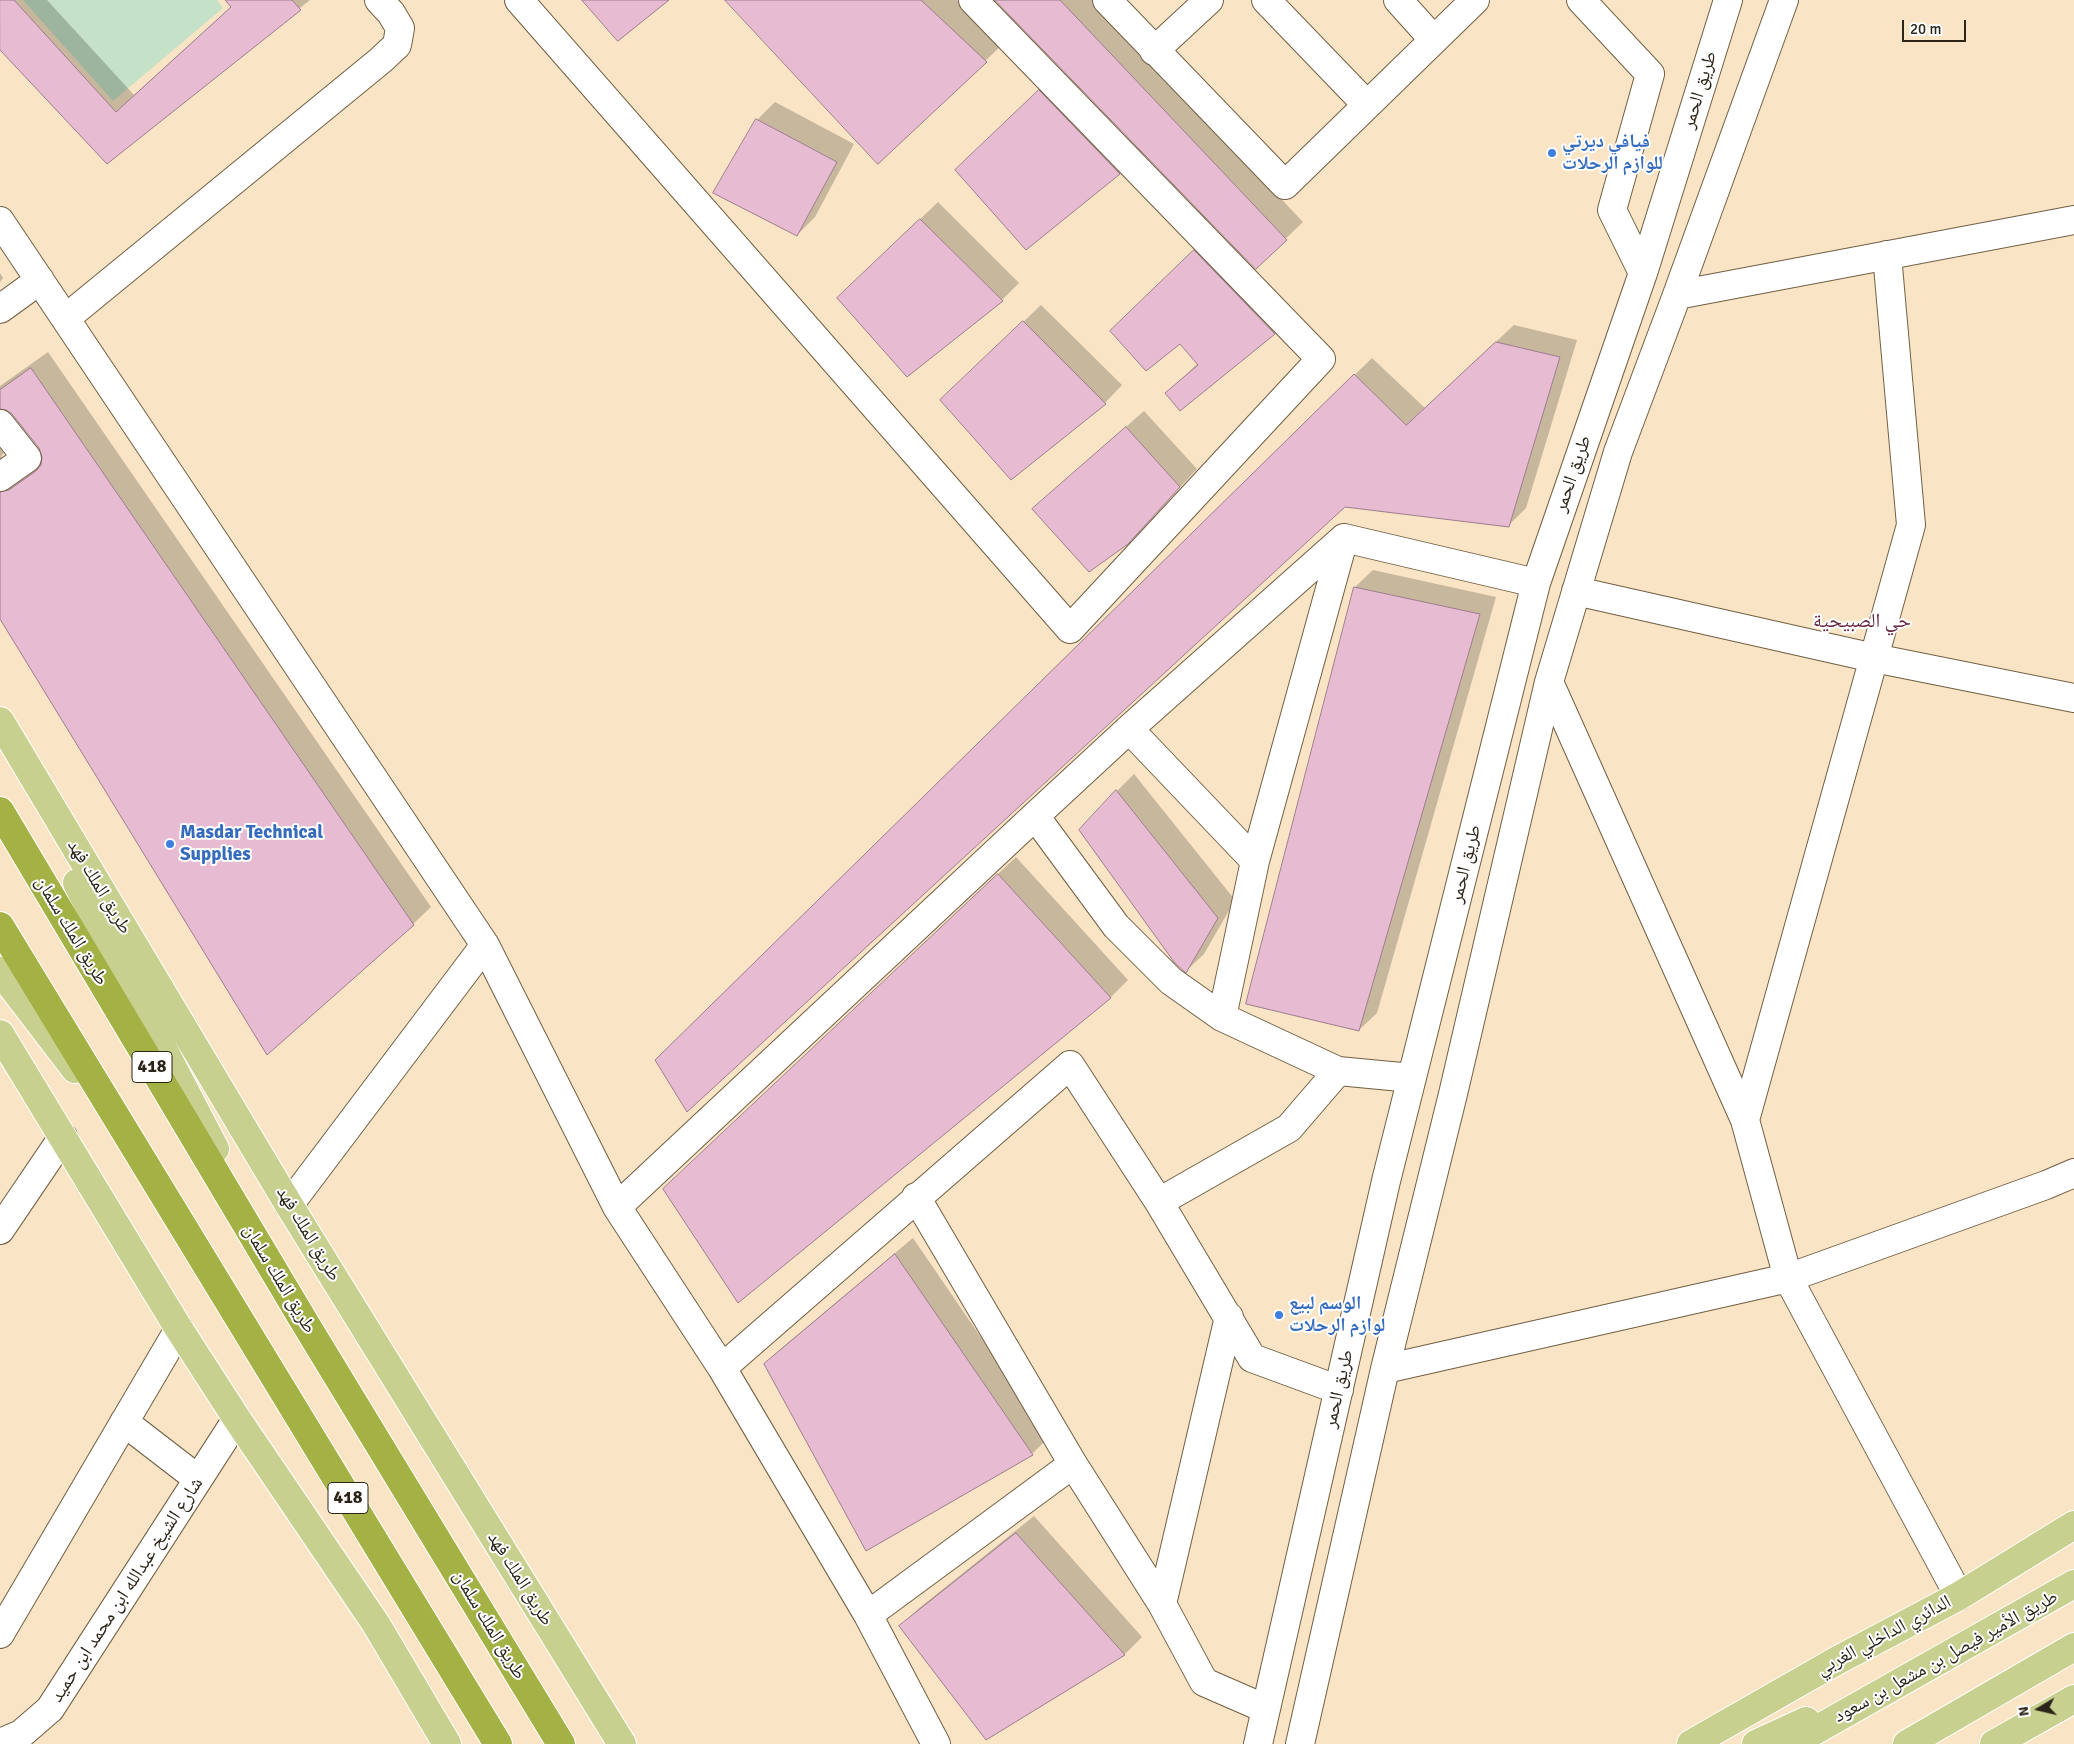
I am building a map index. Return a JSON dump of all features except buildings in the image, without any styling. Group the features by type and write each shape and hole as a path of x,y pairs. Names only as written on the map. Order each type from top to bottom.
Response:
{"highway":[{"name":"طريق الملك سلمان","path":"0,811 305,1323 561,1744"},
{"name":"418","path":"0,926 498,1744"}],"main road":[{"name":"طريق الملك فهد","path":"0,721 289,1205 622,1744"},
{"path":"0,734 305,1323"},
{"path":"0,971 127,1136"},
{"path":"0,1034 179,1329 237,1419 376,1624 447,1744"},
{"name":"الدائري الداخلي الغربي","path":"1691,1744 1838,1660 1958,1596 2074,1525"},
{"name":"طريق الأمير فيصل بن مشعل بن سعود","path":"1791,1744 2074,1584"},
{"path":"1907,1744 2074,1647"},
{"path":"1756,1744 1960,1650"},
{"path":"1994,1744 2074,1699"}],"street":[{"path":"66,318 397,45 400,28 391,13 379,0"},
{"path":"519,0 1070,629 1321,359 973,0"},
{"path":"1107,0 1285,185 1475,0"},
{"path":"1154,51 1209,0"},
{"path":"1266,0 1367,105"},
{"path":"1398,0 1434,40"},
{"path":"1581,0 1650,74 1612,210 1642,273"},
{"name":"طريق الحمر","path":"1300,1744 1385,1369 1454,1094 1549,682 1618,452 1784,0"},
{"name":"طريق الحمر","path":"1258,1744 1386,1181 1536,583 1642,273 1724,6"},
{"path":"1677,295 2074,220"},
{"path":"0,221 485,945 616,1206 722,1368 868,1615 936,1744"},
{"path":"1745,1120 1911,525 1887,255"},
{"path":"0,309 40,280"},
{"path":"0,424 27,458 0,477"},
{"path":"1344,538 1536,583"},
{"path":"616,1206 1129,729 1344,538"},
{"path":"1222,1017 1255,860 1344,538"},
{"path":"1576,591 1874,658 2074,698"},
{"path":"1549,682 1745,1120 1788,1278 1958,1596"},
{"path":"1129,729 1255,860"},
{"path":"1035,816 1116,926 1171,981 1222,1017 1338,1071 1412,1078"},
{"path":"289,1205 485,945"},
{"path":"722,1368 916,1197 1070,1065 1160,1202 1252,1358 1339,1390"},
{"path":"1160,1202 1289,1128 1338,1071"},
{"path":"0,1230 63,1137"},
{"path":"1385,1369 1788,1278 2074,1174"},
{"path":"916,1197 1073,1464 1162,1604 1204,1682 1266,1709"},
{"path":"1162,1604 1229,1317"},
{"path":"0,1634 179,1329"},
{"name":"شارع الشيخ عبدالله ابن محمد ابن حميد","path":"0,1743 21,1734 50,1709 237,1419"},
{"path":"124,1422 198,1479"},
{"path":"868,1615 1073,1464"}],"green space":[{"path":"23,0 217,0 223,8 113,101"}],"place":[{"name":"فيافي ديرتي للوازم الرحلات","path":"1552,153"},
{"name":"Masdar Technical Supplies","path":"170,844"},
{"name":"الوسم لبيع لوازم الرحلات","path":"1279,1315"}],"district":[{"name":"حي الصبيحية","path":"1862,622"}]}
